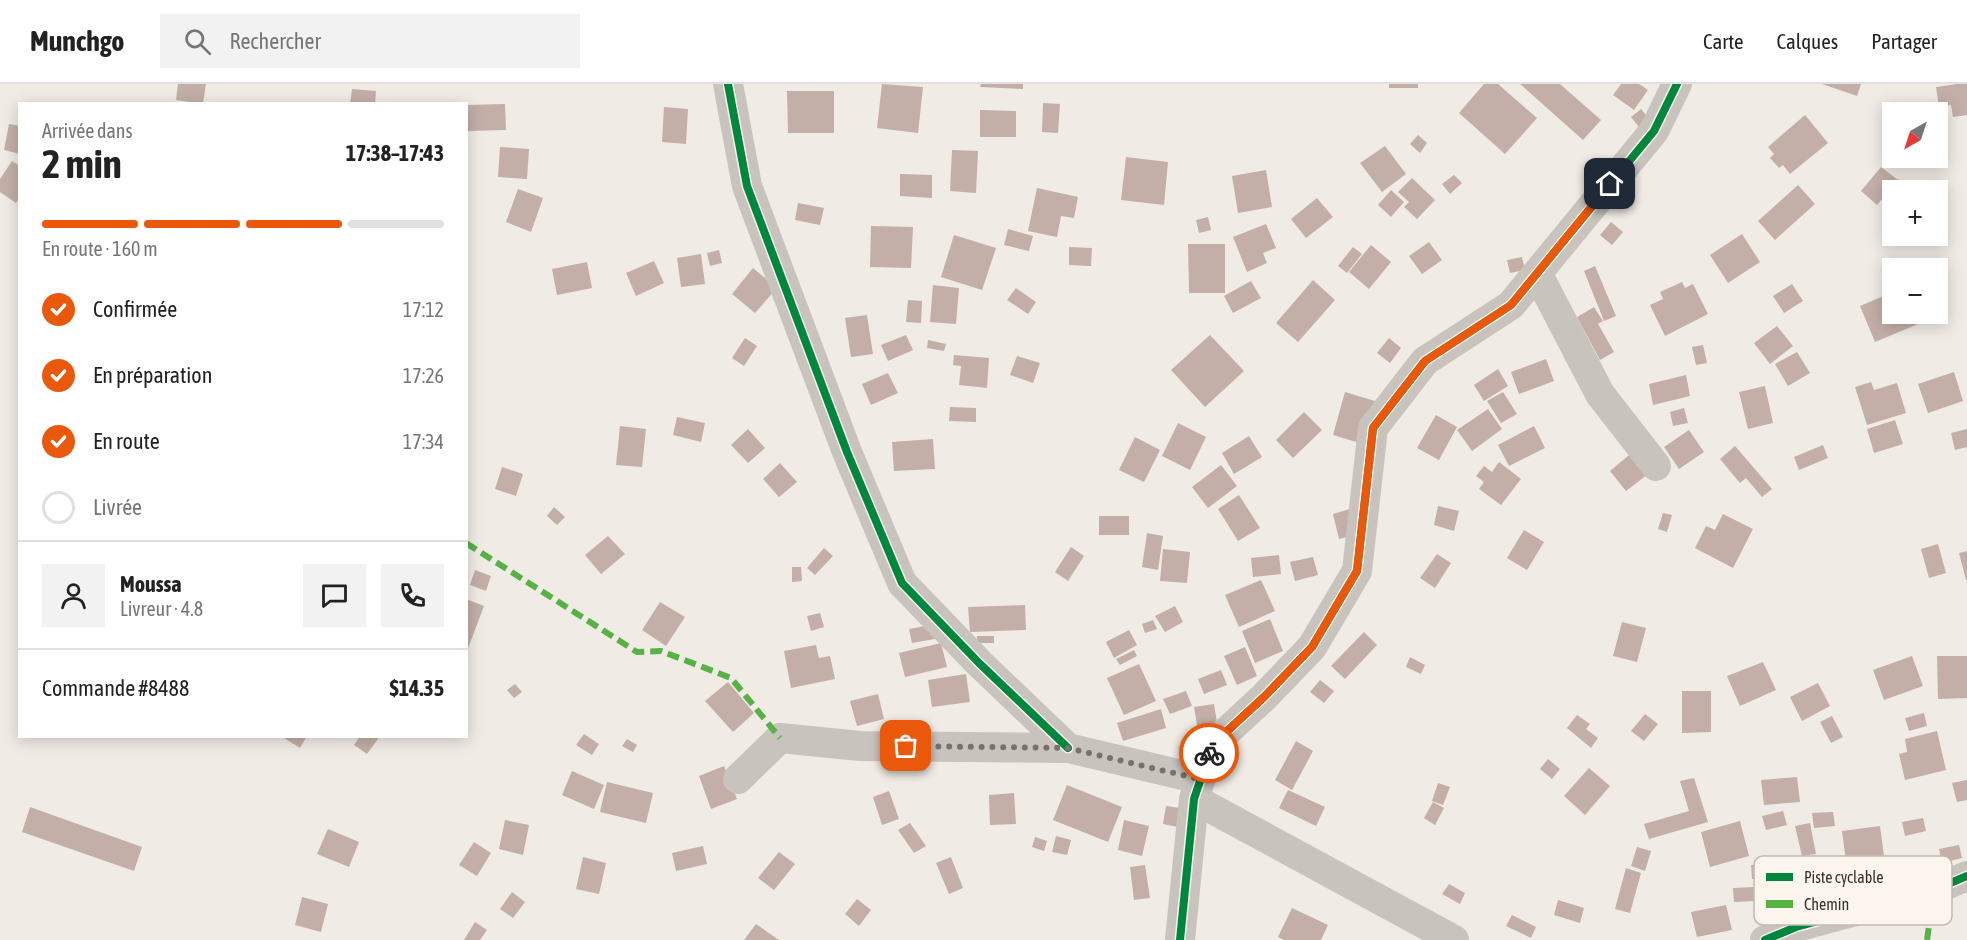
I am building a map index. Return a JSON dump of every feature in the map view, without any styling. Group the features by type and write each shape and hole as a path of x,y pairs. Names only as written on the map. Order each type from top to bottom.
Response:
{"street":[{"path":"728,84 747,186 847,452 902,583 979,663 1068,748"},
{"path":"1180,940 1197,789 1212,745 1264,697 1312,647 1357,571 1373,428 1425,361 1511,305 1654,131 1677,84"},
{"path":"1537,273 1600,394 1656,466"},
{"path":"738,779 780,738 860,746 1068,748 1197,789 1454,940"},
{"path":"1952,882 1967,876"},
{"path":"1764,940 1803,925"}],"building":[{"path":"178,84 206,84 203,102 176,100"},
{"path":"882,84 923,87 918,133 877,128"},
{"path":"981,84 1023,84 1023,89 980,87"},
{"path":"1389,84 1418,84 1418,88 1389,88"},
{"path":"1484,84 1498,84 1537,118 1505,154 1459,113"},
{"path":"1520,84 1560,84 1601,120 1583,140"},
{"path":"1621,84 1639,84 1648,90 1634,110 1613,95"},
{"path":"1822,84 1861,84 1857,96"},
{"path":"1967,84 1967,115 1953,117 1951,105 1948,106 1948,102 1938,102 1936,87"},
{"path":"352,89 376,91 375,102 350,102"},
{"path":"787,91 834,91 834,133 788,133"},
{"path":"1043,103 1060,104 1058,133 1042,132"},
{"path":"505,104 506,130 468,131 468,105"},
{"path":"664,107 688,109 686,144 662,142"},
{"path":"1641,109 1649,119 1639,127 1631,117"},
{"path":"980,110 1016,111 1016,137 980,137"},
{"path":"1805,115 1828,143 1790,174 1783,165 1779,168 1770,158 1774,154 1768,147"},
{"path":"9,124 18,126 18,154 4,150"},
{"path":"1418,135 1427,143 1420,153 1410,144"},
{"path":"1385,146 1406,174 1382,192 1360,163"},
{"path":"500,147 529,149 527,179 498,177"},
{"path":"952,150 978,151 976,193 950,191"},
{"path":"1126,157 1168,162 1164,205 1121,200"},
{"path":"12,161 18,165 18,200 16,203 0,192 0,179"},
{"path":"1881,167 1898,180 1882,180 1882,199 1877,205 1861,191"},
{"path":"1266,170 1272,207 1238,213 1232,176"},
{"path":"900,174 932,175 932,198 900,196"},
{"path":"1454,175 1462,183 1450,194 1442,184"},
{"path":"1412,178 1435,200 1417,219 1404,207 1409,202 1398,192"},
{"path":"1798,185 1815,204 1775,240 1758,221"},
{"path":"1037,188 1078,197 1074,218 1061,216 1057,237 1028,231"},
{"path":"518,189 543,198 531,232 506,222"},
{"path":"1391,190 1404,202 1391,217 1378,205"},
{"path":"1317,198 1333,217 1306,238 1291,219"},
{"path":"798,203 824,208 820,225 795,220"},
{"path":"1208,217 1211,230 1199,233 1196,220"},
{"path":"1611,222 1623,232 1612,245 1600,235"},
{"path":"1266,224 1276,248 1263,253 1267,263 1247,272 1233,237"},
{"path":"871,226 913,227 911,268 870,267"},
{"path":"1008,229 1033,236 1029,251 1004,245"},
{"path":"1742,234 1760,262 1728,283 1710,255"},
{"path":"954,235 996,248 982,290 941,277"},
{"path":"1429,242 1442,260 1422,274 1409,256"},
{"path":"1188,244 1225,244 1225,293 1189,293"},
{"path":"1371,245 1391,262 1369,289 1349,272"},
{"path":"1069,247 1092,248 1091,266 1069,265"},
{"path":"1353,247 1362,254 1347,273 1338,266"},
{"path":"719,250 722,263 710,266 707,253"},
{"path":"701,254 705,284 681,287 677,258"},
{"path":"1522,257 1525,270 1510,273 1507,260"},
{"path":"654,261 664,283 636,296 626,273"},
{"path":"587,262 592,288 557,295 552,269"},
{"path":"1595,266 1616,316 1604,321 1584,271"},
{"path":"753,268 777,288 755,313 732,294"},
{"path":"1313,280 1335,300 1298,342 1276,323"},
{"path":"1251,281 1261,298 1233,313 1224,296"},
{"path":"1682,282 1685,288 1693,284 1708,314 1665,336 1650,305 1663,299 1660,292"},
{"path":"1792,284 1803,301 1784,313 1773,296"},
{"path":"933,285 959,288 956,324 930,322"},
{"path":"1016,288 1036,302 1028,314 1007,300"},
{"path":"1882,297 1882,324 1918,324 1875,342 1860,306"},
{"path":"908,300 922,301 921,323 906,322"},
{"path":"1594,307 1603,321 1598,324 1614,352 1600,360 1577,317"},
{"path":"867,315 873,354 851,357 845,318"},
{"path":"1777,326 1793,346 1770,364 1754,343"},
{"path":"906,335 913,350 888,361 881,345"},
{"path":"1210,335 1244,371 1205,407 1171,370"},
{"path":"745,338 757,346 744,366 732,358"},
{"path":"1389,338 1401,348 1390,363 1377,353"},
{"path":"928,340 946,344 944,351 927,348"},
{"path":"1703,345 1707,363 1696,365 1692,347"},
{"path":"1797,352 1810,373 1788,386 1775,364"},
{"path":"954,355 989,358 987,388 959,385 961,366 953,365"},
{"path":"1017,356 1040,363 1033,383 1010,375"},
{"path":"1546,359 1554,381 1519,394 1511,372"},
{"path":"1498,369 1508,386 1484,401 1474,385"},
{"path":"1954,372 1963,401 1928,413 1918,384"},
{"path":"888,373 898,393 871,405 862,384"},
{"path":"1686,375 1690,396 1653,405 1649,384"},
{"path":"1871,382 1874,390 1897,383 1906,413 1867,425 1855,387"},
{"path":"1765,386 1773,423 1748,429 1739,392"},
{"path":"1345,392 1375,401 1363,444 1333,435"},
{"path":"1503,392 1517,414 1501,423 1487,401"},
{"path":"950,407 976,408 976,422 949,421"},
{"path":"1684,408 1688,423 1673,426 1670,412"},
{"path":"1488,409 1502,429 1472,451 1457,430"},
{"path":"1304,412 1322,430 1293,458 1276,440"},
{"path":"1436,415 1457,427 1439,460 1417,448"},
{"path":"677,417 705,423 701,442 673,435"},
{"path":"1895,420 1903,444 1874,453 1867,429"},
{"path":"1178,423 1206,437 1190,470 1162,456"},
{"path":"620,426 646,429 642,467 616,465"},
{"path":"1534,426 1545,448 1509,466 1498,445"},
{"path":"748,429 765,448 748,463 731,445"},
{"path":"1967,429 1967,447 1955,450 1951,433"},
{"path":"1689,430 1704,452 1679,469 1664,447"},
{"path":"1249,436 1262,457 1234,474 1222,453"},
{"path":"1135,437 1160,450 1144,482 1119,470"},
{"path":"933,439 935,469 894,471 892,442"},
{"path":"1823,445 1828,458 1799,470 1794,457"},
{"path":"1735,446 1772,489 1762,497 1746,478 1740,483 1720,459"},
{"path":"1635,450 1652,471 1626,491 1610,471"},
{"path":"1499,462 1521,479 1501,505 1479,489 1484,482 1476,476 1484,466 1492,472"},
{"path":"780,463 797,482 779,497 763,479"},
{"path":"1221,465 1237,486 1208,508 1192,487"},
{"path":"502,467 523,474 516,496 495,489"},
{"path":"1239,495 1260,528 1238,541 1218,509"},
{"path":"1438,506 1459,511 1454,531 1434,525"},
{"path":"554,507 565,517 557,525 547,516"},
{"path":"1353,508 1360,534 1339,539 1333,514"},
{"path":"1663,513 1672,515 1667,532 1658,529"},
{"path":"1723,514 1753,529 1733,568 1695,548 1706,526 1715,530"},
{"path":"1099,516 1129,516 1129,535 1099,535"},
{"path":"1524,530 1544,542 1527,570 1507,558"},
{"path":"1147,533 1163,536 1158,570 1142,567"},
{"path":"608,536 625,554 601,574 585,555"},
{"path":"1938,544 1946,573 1929,578 1921,549"},
{"path":"1071,547 1084,556 1068,581 1055,572"},
{"path":"824,548 833,556 815,575 807,568"},
{"path":"1163,549 1190,552 1187,583 1160,581"},
{"path":"1967,551 1967,580 1966,580 1959,553"},
{"path":"1437,554 1451,563 1435,588 1420,578"},
{"path":"1279,555 1281,574 1253,577 1251,558"},
{"path":"1313,557 1318,575 1295,581 1290,562"},
{"path":"792,567 801,567 802,581 792,582"},
{"path":"475,570 491,576 486,591 470,585"},
{"path":"1261,580 1275,611 1239,627 1225,595"},
{"path":"468,600 484,606 468,648"},
{"path":"660,602 685,617 666,646 642,630"},
{"path":"1025,605 1026,630 970,632 968,607"},
{"path":"1175,606 1183,622 1165,632 1155,616"},
{"path":"820,613 824,627 811,631 807,616"},
{"path":"1270,619 1283,651 1255,663 1242,631"},
{"path":"1153,620 1157,629 1145,633 1142,624"},
{"path":"1622,622 1646,628 1637,662 1613,656"},
{"path":"937,624 940,638 912,643 909,629"},
{"path":"1129,630 1137,645 1114,658 1106,642"},
{"path":"1364,632 1377,645 1345,679 1331,666"},
{"path":"977,636 994,636 994,643 977,643"},
{"path":"941,643 947,667 905,677 899,653"},
{"path":"816,645 819,658 830,656 835,679 791,688 784,651"},
{"path":"1245,647 1257,676 1237,685 1224,656"},
{"path":"1134,650 1137,656 1120,665 1116,659"},
{"path":"1912,656 1923,686 1884,700 1873,670"},
{"path":"1937,656 1967,656 1967,698 1938,699"},
{"path":"1410,657 1425,665 1421,674 1406,667"},
{"path":"1763,662 1776,690 1740,706 1727,676"},
{"path":"1139,664 1156,701 1124,715 1107,678"},
{"path":"1221,670 1227,685 1204,694 1198,679"},
{"path":"966,674 970,702 932,707 928,680"},
{"path":"1320,680 1334,691 1324,703 1310,692"},
{"path":"728,682 754,713 733,732 705,701"},
{"path":"1818,683 1830,706 1802,721 1790,697"},
{"path":"515,684 522,692 514,698 507,690"},
{"path":"1186,691 1192,706 1170,714 1163,699"},
{"path":"1682,691 1711,691 1711,732 1682,733"},
{"path":"878,694 884,719 857,726 850,701"},
{"path":"1214,704 1218,729 1198,731 1194,707"},
{"path":"1161,709 1166,728 1123,741 1117,723"},
{"path":"1924,713 1927,726 1909,731 1905,718"},
{"path":"1645,714 1658,724 1644,741 1631,731"},
{"path":"1577,715 1590,724 1586,729 1598,738 1591,748 1567,728"},
{"path":"1832,716 1843,737 1831,743 1820,722"},
{"path":"1937,731 1946,770 1905,780 1899,754 1907,752 1905,739"},
{"path":"584,734 599,744 592,755 576,745"},
{"path":"284,738 306,738 300,748"},
{"path":"359,738 379,738 367,754 354,745"},
{"path":"627,739 637,745 633,752 622,746"},
{"path":"1296,741 1313,751 1292,790 1275,780"},
{"path":"1548,759 1560,769 1552,779 1540,769"},
{"path":"724,766 737,799 711,809 699,776"},
{"path":"1589,768 1610,786 1585,815 1564,796"},
{"path":"572,771 604,785 594,809 562,795"},
{"path":"1797,777 1800,802 1764,805 1761,780"},
{"path":"1694,778 1708,822 1649,839 1644,824 1689,811 1680,781"},
{"path":"1967,780 1967,800 1957,802 1952,783"},
{"path":"607,782 653,793 646,823 600,812"},
{"path":"1438,783 1450,787 1443,805 1432,801"},
{"path":"1067,785 1122,807 1108,842 1053,820"},
{"path":"1288,790 1325,807 1316,826 1279,808"},
{"path":"889,791 899,819 882,825 873,797"},
{"path":"1014,793 1016,824 990,825 989,795"},
{"path":"1433,802 1444,808 1435,825 1424,818"},
{"path":"1166,806 1180,808 1178,827 1163,824"},
{"path":"30,807 142,847 134,871 22,832"},
{"path":"1783,811 1787,825 1766,830 1762,816"},
{"path":"1833,812 1835,826 1814,828 1812,813"},
{"path":"1923,818 1926,831 1905,836 1902,822"},
{"path":"505,820 529,825 523,855 499,849"},
{"path":"1124,820 1149,826 1142,856 1118,850"},
{"path":"1740,821 1749,856 1710,867 1701,832"},
{"path":"910,823 926,846 914,853 898,830"},
{"path":"1810,823 1816,854 1802,856 1795,826"},
{"path":"1880,826 1884,856 1845,856 1842,831"},
{"path":"328,829 359,842 349,867 317,854"},
{"path":"1056,836 1071,840 1067,855 1052,852"},
{"path":"1035,837 1047,841 1044,851 1032,847"},
{"path":"474,842 491,853 477,876 459,865"},
{"path":"1959,845 1962,858 1952,860 1952,856 1940,856 1939,849"},
{"path":"703,846 707,864 676,871 672,853"},
{"path":"1637,847 1651,851 1645,871 1631,866"},
{"path":"779,852 795,864 774,890 758,878"},
{"path":"583,857 606,863 599,894 576,889"},
{"path":"951,857 963,888 949,894 936,863"},
{"path":"1145,865 1150,898 1134,900 1130,867"},
{"path":"1751,865 1754,865 1754,879 1752,879"},
{"path":"1626,868 1641,873 1630,913 1615,909"},
{"path":"1449,884 1465,893 1460,904 1442,894"},
{"path":"1754,887 1754,901 1734,902 1733,888"},
{"path":"512,892 525,902 513,918 500,909"},
{"path":"302,897 328,904 321,932 295,925"},
{"path":"857,899 871,910 859,926 845,914"},
{"path":"1558,900 1584,908 1580,923 1554,915"},
{"path":"1726,905 1732,930 1697,937 1691,912"},
{"path":"1292,908 1328,925 1321,940 1284,940 1278,937"},
{"path":"1512,915 1536,927 1531,938 1506,926"},
{"path":"475,922 487,930 480,940 464,940"},
{"path":"756,924 779,940 744,940"}],"marked path":[{"path":"468,544 637,652 661,651 731,678 780,738"},
{"path":"1927,940 1929,925"}],"cycle path":[{"path":"728,84 747,186 847,452 902,583 979,663 1068,748"},
{"path":"1180,940 1194,799 1212,745 1264,697 1312,647 1357,571 1373,428 1425,361 1511,305 1654,131 1677,84"},
{"path":"1952,882 1967,876"},
{"path":"1765,940 1803,925"}],"way so far":[{"path":"906,746 1068,748 1199,779 1209,753"}],"route":[{"path":"1209,753 1212,745 1264,697 1312,647 1357,571 1373,428 1425,361 1511,305 1610,184"}]}
